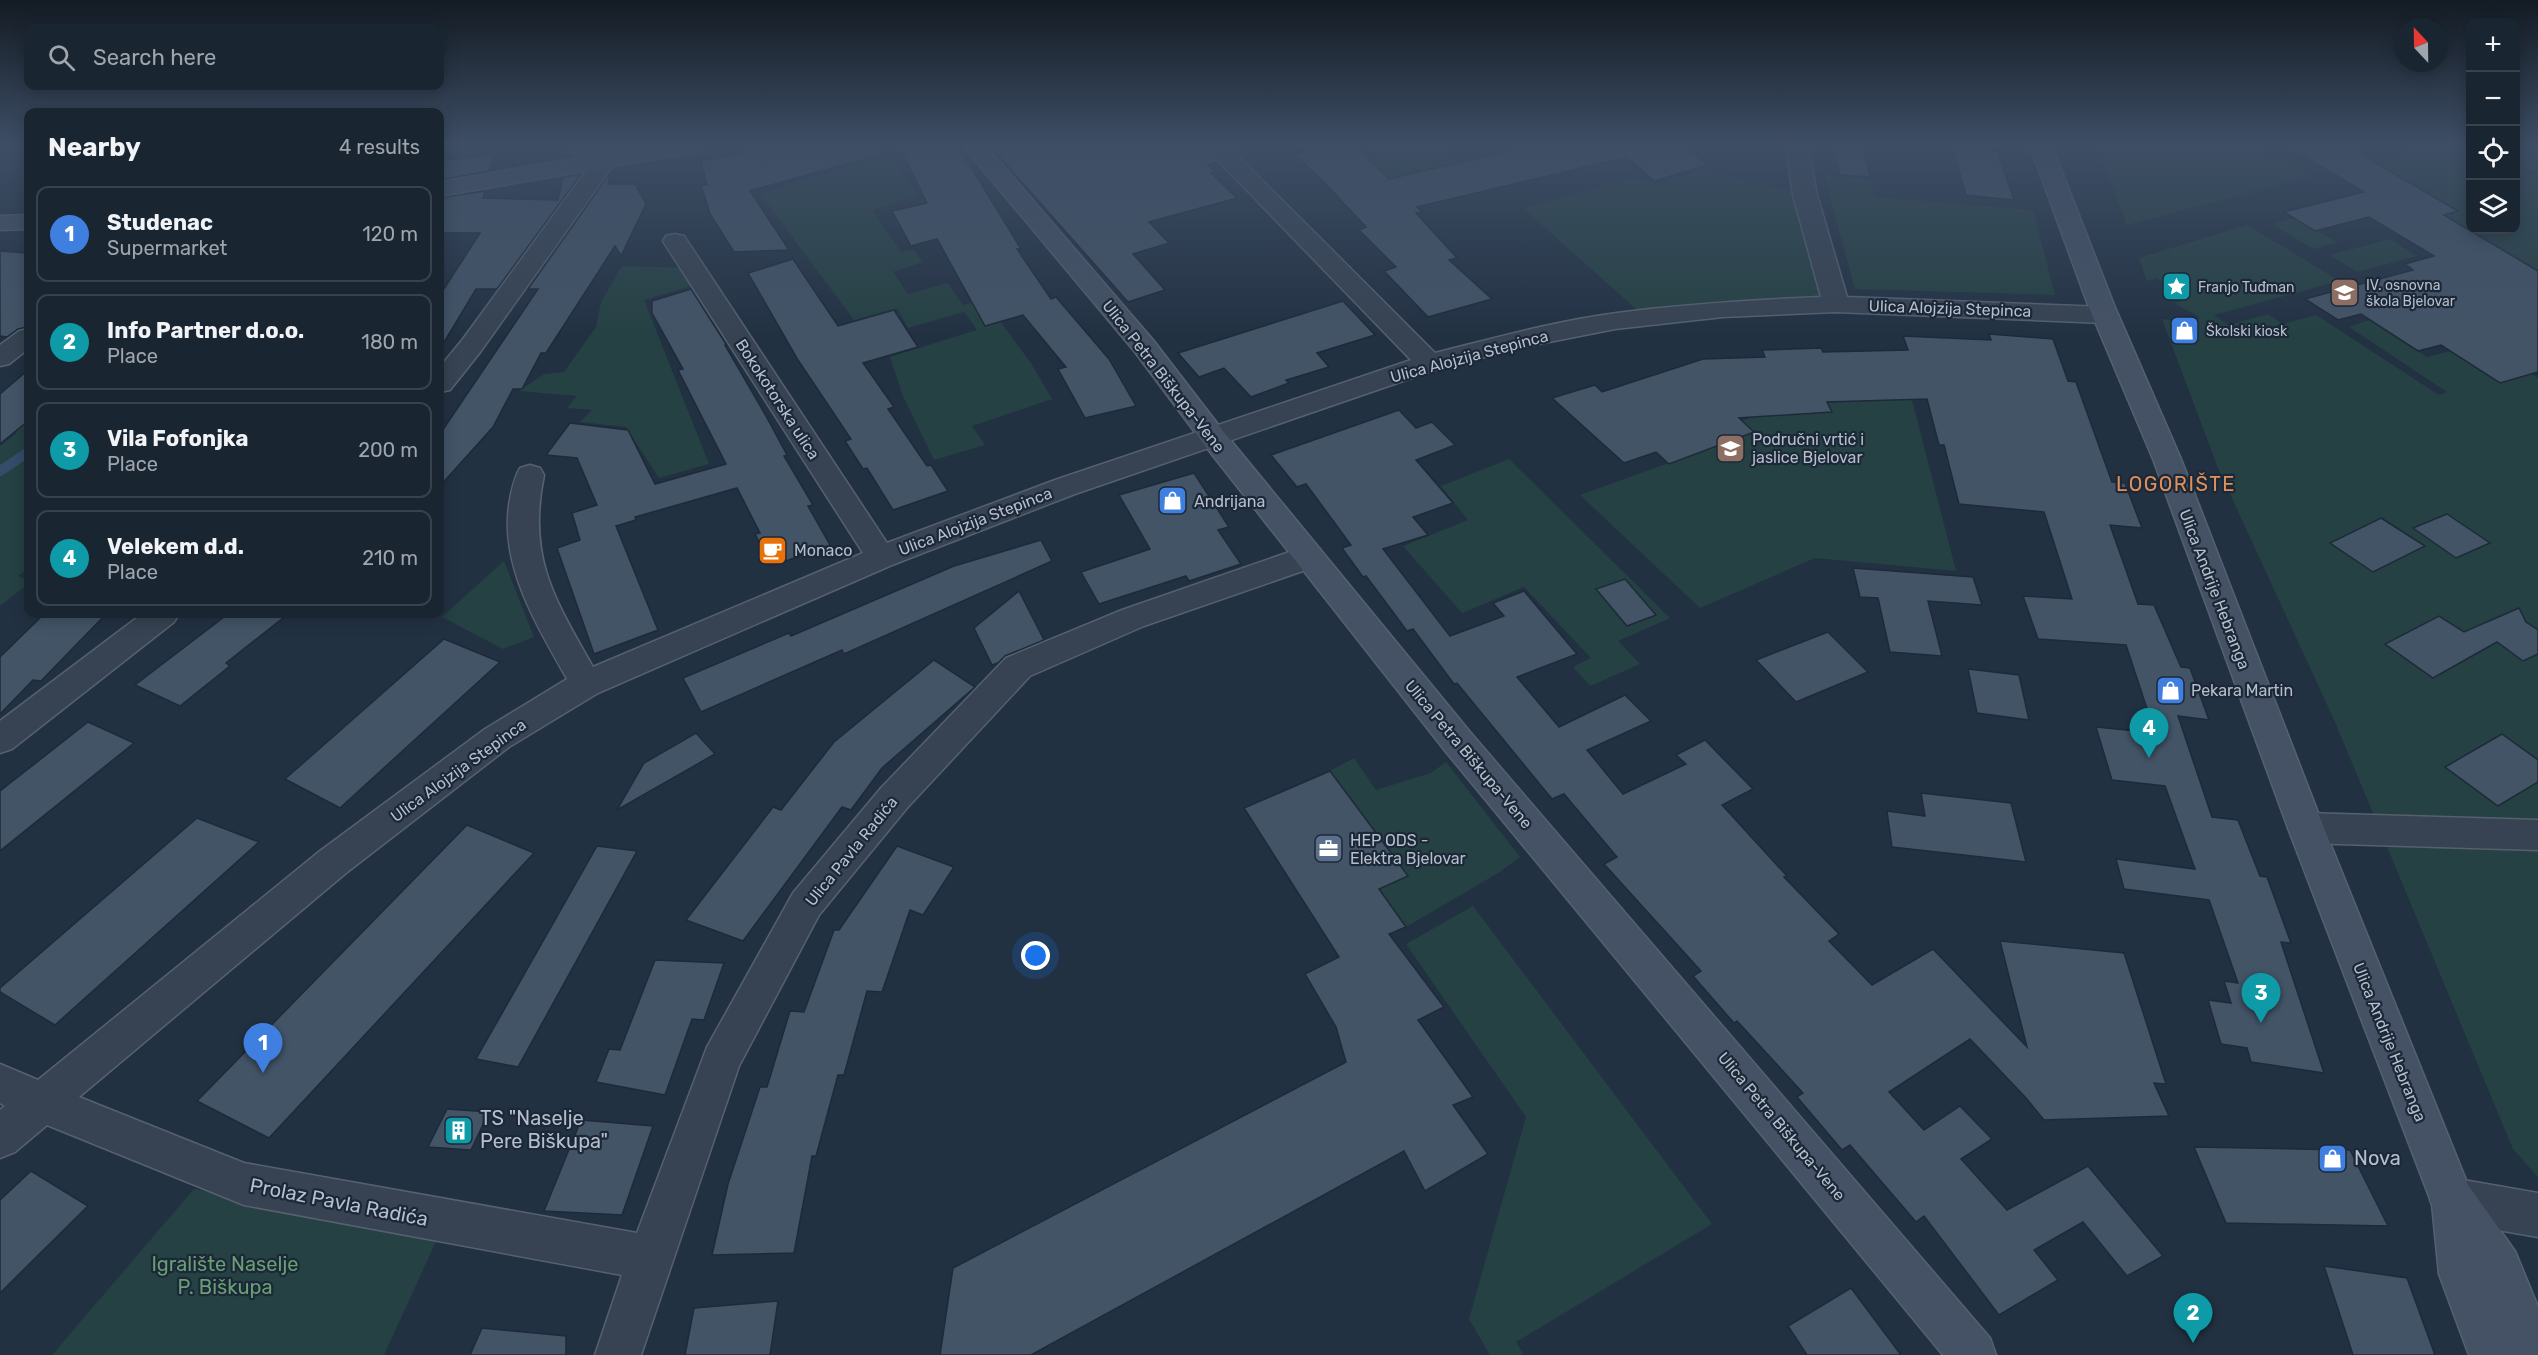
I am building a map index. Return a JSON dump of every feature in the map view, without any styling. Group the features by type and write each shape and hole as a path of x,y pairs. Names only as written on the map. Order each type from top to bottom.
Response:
{"main road":[{"name":"Ulica Petra Biškupa-Vene","path":"1028,209 1144,346 1213,437 1466,751 1973,1355"},
{"name":"Ulica Andrije Hebranga","path":"2065,209 2105,315 2167,459 2306,828 2452,1200 2499,1267 2534,1355"},
{"path":"0,223 24,222"},
{"name":"Ulica Andrije Hebranga","path":"2452,1200 2462,1274 2492,1355"}],"street":[{"path":"444,379 472,345 570,209"},
{"path":"1277,209 1429,363"},
{"path":"1809,209 1836,304"},
{"name":"Bokokotorska ulica","path":"675,241 880,556"},
{"name":"Ulica Alojzija Stepinca","path":"0,1137 333,862 497,738 586,684 880,556 1065,487 1429,363 1522,339 1615,321 1723,309 1836,304 2105,315"},
{"path":"0,358 24,340"},
{"path":"530,475 523,497 521,519 531,578 549,621 586,684"},
{"name":"Ulica Pavla Radića","path":"618,1355 721,1060 806,904 902,789 1018,667 1133,618 1309,557"},
{"path":"0,740 158,618"},
{"path":"2306,828 2538,835"},
{"name":"Prolaz Pavla Radića","path":"0,1083 244,1184 650,1258"},
{"path":"2452,1200 2538,1215"}],"green space":[{"path":"771,209 875,209 872,210 901,252 914,250 923,262 893,272 908,294 948,283 963,305 984,300 1031,363 1052,399 972,426 985,445 934,460 903,396 890,357 977,330 964,312 908,328 897,308 854,320"},
{"path":"1524,209 1809,209 1836,304 1646,318"},
{"path":"1833,209 2024,209 2033,210 2055,295 1855,289"},
{"path":"2121,209 2187,209 2127,225"},
{"path":"2455,209 2466,209 2466,228 2444,215 2458,211"},
{"path":"2520,209 2538,209 2538,270 2476,234 2520,234"},
{"path":"2294,218 2337,242 2313,249 2272,224"},
{"path":"2247,225 2340,281 2214,315 2229,325 2268,314 2283,324 2316,315 2439,395 2447,392 2349,327 2369,320 2427,357 2450,351 2500,383 2532,374 2538,378 2538,1177 2513,1149 2335,722 2218,468 2162,319 2187,322 2200,318 2174,303 2185,300 2179,294 2189,292 2174,280 2163,282 2157,278 2147,281 2139,258"},
{"path":"2390,239 2417,256 2357,272 2330,255"},
{"path":"622,266 692,268 702,283 644,300 709,464 659,478 626,427 580,422 592,410 567,408 577,396 519,391 544,374 564,372 596,327 601,302"},
{"path":"1912,400 1956,571 1815,558 1700,608 1580,495 1754,432 1741,421 1783,407 1789,415 1831,412 1827,402"},
{"path":"5,419 24,421 24,572 18,576 24,578 24,587 0,606 0,446 17,433 0,431"},
{"path":"1509,459 1670,618 1618,641 1640,664 1590,686 1573,667 1591,658 1524,587 1462,613 1403,546 1468,520 1441,486"},
{"path":"504,561 534,637 503,649 444,618 444,615"},
{"path":"1354,758 1376,790 1431,773 1446,762 1520,857 1498,873 1406,927 1379,889 1408,876 1330,771"},
{"path":"1473,906 1712,1224 1516,1342 1523,1353 1520,1355 1490,1355 1469,1319 1526,1117 1406,944"},
{"name":"Igralište Naselje P. Biškupa","path":"194,1189 439,1235 384,1355 52,1355"}],"building":[{"path":"444,209 555,209 497,289 476,289 444,342 444,289 480,233 444,233"},
{"path":"584,209 643,209 621,256 615,246 546,353 541,353 522,389 513,389 493,427 444,482 444,428 538,289 528,289"},
{"path":"709,209 762,209 789,250 734,252"},
{"path":"997,209 1021,249 1017,249 1051,299 1056,297 1109,359 1136,406 1085,418 1058,369 1066,367 1023,315 985,326 937,239 911,246 892,211"},
{"path":"1046,209 1196,209 1149,222 1169,243 1133,254 1165,290 1128,302"},
{"path":"1349,209 1419,209 1422,212 1416,213 1457,258 1449,260 1492,299 1428,317 1384,271 1396,267 1359,230 1366,227"},
{"path":"2295,209 2458,211 2444,215 2466,228 2466,234 2476,234 2538,271 2538,372 2500,383 2441,345 2418,351 2361,314 2338,320 2305,299 2413,270 2405,264 2434,256 2369,217 2315,231 2284,212"},
{"path":"0,251 24,253 24,328 18,329 7,337 0,336"},
{"path":"793,259 838,326 894,310 918,347 863,363 894,407 888,409 927,466 931,465 948,491 893,510 867,468 863,469 845,441 851,439 798,360 748,273"},
{"path":"691,289 726,344 766,416 787,455 784,456 813,505 808,506 830,545 772,566 755,534 760,533 737,488 635,517 636,520 616,526 658,630 594,654 557,548 580,540 572,513 597,505 577,458 546,455 570,423 628,430 655,484 726,464 678,370 683,369 652,313 652,301"},
{"path":"1343,301 1375,335 1317,353 1329,367 1286,380 1289,383 1251,397 1224,368 1199,377 1178,353"},
{"path":"1989,334 2053,339 2068,381 2076,382 2112,482 2125,483 2142,528 2110,525 2138,604 2154,605 2181,667 2190,668 2209,720 2178,716 2212,817 2238,820 2260,876 2267,877 2291,943 2281,942 2324,1073 2251,1062 2247,1048 2221,1044 2208,1000 2231,1003 2224,981 2238,983 2209,900 2124,889 2116,859 2195,869 2165,786 2112,780 2096,727 2155,733 2126,645 2038,639 2023,596 2072,599 2044,512 1959,504 1944,445 1939,445 1927,399 1827,402 1832,412 1739,418 1754,432 1669,464 1656,452 1624,463 1552,398 1595,385 1602,392 1703,359 1765,357 1762,350 1821,348 1823,352 1908,350 1903,336 1991,340"},
{"path":"24,373 24,424 0,444 0,394"},
{"path":"1399,410 1416,428 1432,422 1455,445 1416,460 1453,503 1413,517 1428,535 1383,549 1450,636 1504,616 1493,603 1524,591 1577,654 1517,677 1559,727 1625,695 1651,721 1587,750 1623,794 1686,764 1676,755 1705,740 1753,789 1722,805 1787,876 1784,877 1839,934 1829,941 1872,985 1933,949 2027,1047 2000,941 2124,953 2166,1084 2154,1083 2169,1116 2044,1120 1970,1039 1889,1092 1924,1130 1960,1106 1992,1139 1961,1159 2007,1210 2088,1166 2163,1256 2127,1276 2083,1222 2034,1250 2058,1280 1999,1315 1924,1216 1916,1222 1850,1145 1842,1150 1797,1097 1803,1093 1737,1021 1734,1023 1693,976 1701,971 1604,864 1617,857 1564,794 1552,799 1457,683 1454,684 1413,629 1407,631 1342,548 1351,545 1306,484 1297,487 1271,455"},
{"path":"1194,473 1229,527 1218,530 1241,564 1189,581 1186,576 1099,604 1081,572 1150,549 1119,495"},
{"path":"2447,514 2490,543 2456,558 2413,528"},
{"path":"2381,518 2425,546 2373,572 2330,543"},
{"path":"1041,540 1052,561 844,654 842,650 701,712 683,678 789,633 791,636 954,566"},
{"path":"1853,568 1973,577 1982,605 1928,601 1942,656 1890,652 1878,598 1860,597"},
{"path":"1625,579 1656,615 1627,626 1596,589"},
{"path":"1019,591 1044,640 1005,656 992,665 974,628"},
{"path":"2519,608 2526,622 2538,630 2538,654 2523,661 2497,642 2433,678 2385,644 2439,616 2464,632"},
{"path":"40,618 102,618 41,681 33,680 0,714 0,657"},
{"path":"223,618 283,618 226,663 230,666 180,706 135,685"},
{"path":"1828,632 1868,672 1796,702 1756,660"},
{"path":"444,639 500,662 340,808 285,779"},
{"path":"934,660 975,687 882,768 851,810 842,807 743,941 686,920 773,807 781,810 834,742"},
{"path":"1968,669 2019,675 2029,720 1977,713"},
{"path":"88,722 134,743 0,851 0,791"},
{"path":"696,733 715,754 617,810 644,763"},
{"path":"2502,734 2538,760 2538,782 2498,806 2445,767"},
{"path":"1330,771 1408,876 1379,889 1406,927 1389,934 1444,1007 1418,1020 1473,1097 1453,1105 1488,1154 1425,1191 1404,1151 1031,1355 940,1355 953,1268 1346,1062 1336,1027 1305,974 1339,957 1244,808"},
{"path":"1921,793 2011,803 2026,862 1892,847 1887,811 1925,816"},
{"path":"197,818 259,842 55,1025 0,992 0,988"},
{"path":"467,825 534,853 269,1138 197,1101"},
{"path":"597,846 637,851 518,1067 476,1059"},
{"path":"897,846 954,867 923,915 910,910 882,992 867,991 844,1075 838,1075 816,1156 812,1156 794,1253 712,1255 728,1184 760,1087 767,1087 790,1011 804,1012 834,930 839,930"},
{"path":"655,960 724,963 704,1020 692,1019 665,1095 596,1082 609,1049 620,1050"},
{"name":"TS \"Naselje Pere Biškupa\"","path":"447,1109 489,1112 471,1150 428,1147"},
{"path":"581,1120 653,1126 622,1215 544,1211"},
{"path":"2194,1147 2350,1150 2388,1226 2226,1223"},
{"path":"31,1171 88,1206 0,1293 0,1200"},
{"path":"2324,1266 2407,1278 2435,1355 2353,1355"},
{"path":"1851,1288 1901,1355 1807,1355 1788,1326"},
{"path":"778,1301 770,1355 685,1355 694,1308"},
{"path":"482,1328 566,1336 566,1355 470,1355"}],"waterway":[{"path":"0,471 24,455"}],"place":[{"name":"Franjo Tuđman","path":"2177,287"},
{"name":"IV. osnovna škola Bjelovar","path":"2345,293"},
{"name":"Školski kiosk","path":"2185,331"},
{"name":"Područni vrtić i jaslice Bjelovar","path":"1731,448"},
{"name":"Andrijana","path":"1173,501"},
{"name":"Monaco","path":"773,550"},
{"name":"Pekara Martin","path":"2170,690"},
{"name":"Velekem d.d.","path":"2149,758"},
{"name":"HEP ODS - Elektra Bjelovar","path":"1329,849"},
{"name":"Vila Fofonjka","path":"2261,1023"},
{"name":"Studenac","path":"263,1073"},
{"name":"TS \"Naselje Pere Biškupa\"","path":"459,1130"},
{"name":"Nova","path":"2333,1158"},
{"name":"Info Partner d.o.o.","path":"2193,1343"}],"district":[{"name":"LOGORIŠTE","path":"2176,484"}]}
